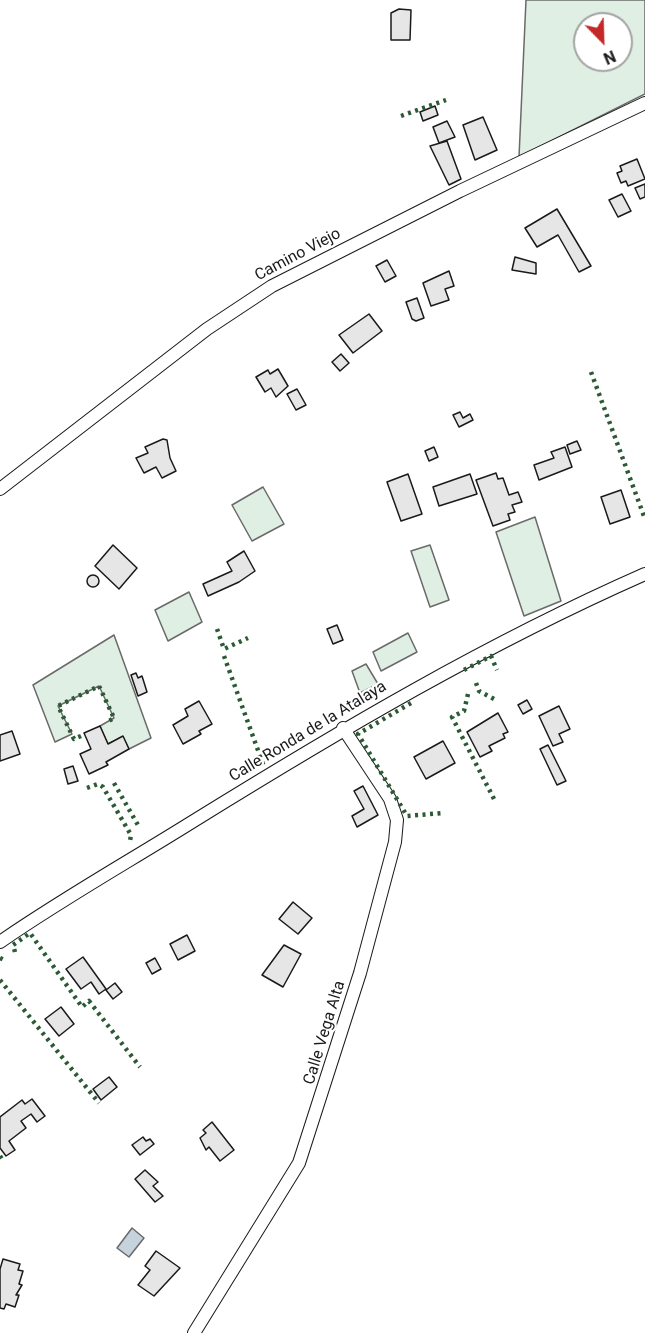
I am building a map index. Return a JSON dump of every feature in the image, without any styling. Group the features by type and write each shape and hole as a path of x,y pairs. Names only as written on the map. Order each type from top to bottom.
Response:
{"street":[{"name":"Camino Viejo","path":"0,489 201,334 272,286 417,212 645,103"},
{"name":"Calle Ronda de la Atalaya","path":"0,942 343,728 460,663 563,610 645,574"},
{"name":"Calle Vega Alta","path":"194,1333 299,1163 360,973 395,842 396,820 390,799 343,728"}],"green space":[{"path":"526,0 645,0 645,94 519,157"},
{"path":"263,487 284,524 252,541 232,505"},
{"path":"535,517 561,601 524,616 496,532"},
{"path":"430,545 449,600 430,607 411,551"},
{"path":"189,592 202,622 168,641 155,610"},
{"path":"408,633 417,652 381,671 373,652"},
{"path":"114,635 151,738 129,749 123,737 108,744 100,726 114,718 99,686 58,706 72,734 55,742 33,685"},
{"path":"366,664 378,684 360,693 352,671"}],"shaded area":[{"path":"132,1228 144,1238 129,1257 117,1248"}],"building":[{"path":"399,9 411,10 410,40 391,40 391,13"},
{"path":"435,106 438,115 423,121 420,112"},
{"path":"483,117 497,150 475,160 463,125"},
{"path":"447,121 455,137 439,143 433,127"},
{"path":"447,141 461,179 449,185 430,146"},
{"path":"637,159 645,179 628,186 626,181 621,183 617,173 622,171 620,166"},
{"path":"645,184 645,197 640,199 635,188"},
{"path":"622,194 631,211 618,217 609,200"},
{"path":"557,209 591,266 579,272 558,235 537,247 525,228"},
{"path":"515,257 536,263 536,274 512,270"},
{"path":"387,260 396,276 385,282 376,266"},
{"path":"449,271 454,286 445,289 449,300 431,306 423,283"},
{"path":"417,298 424,318 416,321 412,319 406,302"},
{"path":"369,314 382,331 353,353 339,335"},
{"path":"341,354 349,363 340,371 332,362"},
{"path":"278,369 288,386 276,397 271,388 265,392 256,377 268,370 270,374"},
{"path":"297,389 306,405 296,410 287,394"},
{"path":"460,412 463,418 470,414 473,420 459,427 453,415"},
{"path":"163,439 167,440 170,458 176,471 162,478 156,467 144,473 136,458 148,453 145,447"},
{"path":"577,441 581,450 570,454 567,445"},
{"path":"434,447 438,457 429,461 425,451"},
{"path":"565,447 572,467 539,480 534,465 554,458 551,452"},
{"path":"496,473 498,479 503,478 509,495 518,492 522,502 512,505 515,512 508,514 510,520 493,526 476,480"},
{"path":"408,474 422,514 401,521 387,482"},
{"path":"470,474 477,494 439,506 433,487"},
{"path":"621,490 630,517 610,524 601,497"},
{"path":"113,545 137,568 119,589 95,566"},
{"path":"244,551 255,571 239,582 208,596 203,584 232,571 227,562"},
{"path":"95,575 99,581 95,587 91,587 87,579"},
{"path":"337,625 343,640 333,644 327,629"},
{"path":"136,673 138,678 142,676 147,692 138,696 131,675"},
{"path":"527,700 532,709 523,714 518,705"},
{"path":"199,701 212,724 199,731 201,734 183,744 173,725 188,716 185,709"},
{"path":"559,706 570,729 559,734 563,742 553,746 539,716"},
{"path":"498,713 508,732 503,734 505,738 489,746 492,751 480,757 467,732"},
{"path":"100,726 108,744 123,736 129,749 106,762 108,765 89,774 80,754 91,749 84,733"},
{"path":"12,731 20,754 0,761 0,735"},
{"path":"443,741 455,763 426,779 414,757"},
{"path":"548,745 566,781 557,785 540,749"},
{"path":"73,766 78,781 68,784 64,769"},
{"path":"363,786 378,815 357,827 352,816 364,809 354,791"},
{"path":"293,902 312,918 298,934 279,919"},
{"path":"187,935 195,951 178,960 170,944"},
{"path":"284,945 301,954 283,987 262,975"},
{"path":"83,957 106,989 99,994 91,982 81,989 66,969"},
{"path":"155,958 161,969 152,974 146,963"},
{"path":"115,983 122,992 113,999 106,990"},
{"path":"61,1007 74,1024 59,1036 45,1019"},
{"path":"109,1077 117,1087 101,1100 93,1089"},
{"path":"32,1099 45,1116 37,1122 31,1114 21,1121 26,1128 9,1141 15,1150 6,1156 0,1148 0,1117 22,1100 25,1104"},
{"path":"212,1122 234,1150 220,1161 209,1147 206,1150 200,1138 206,1133 203,1130"},
{"path":"143,1137 146,1141 150,1139 154,1144 140,1155 132,1145"},
{"path":"145,1170 158,1182 153,1186 163,1196 155,1202 135,1179"},
{"path":"156,1251 180,1268 154,1296 138,1285 150,1270 145,1266"},
{"path":"3,1259 20,1264 18,1270 23,1271 19,1284 22,1285 16,1295 19,1295 15,1307 6,1304 4,1309 0,1308 0,1269"}],"hedge":[{"path":"401,116 446,100"},
{"path":"591,372 645,519"},
{"path":"217,629 224,649 248,638"},
{"path":"224,656 264,767"},
{"path":"464,670 491,656 497,670"},
{"path":"476,683 479,691 494,699"},
{"path":"81,736 74,739 58,706 99,686 114,718 107,722"},
{"path":"468,694 464,711 452,717 494,799"},
{"path":"411,703 358,734 407,816 443,813"},
{"path":"114,783 139,827"},
{"path":"87,788 98,784 103,787 131,835 130,841"},
{"path":"15,952 13,945 30,933 82,1007 89,1001 140,1067"},
{"path":"0,958 6,961"},
{"path":"0,980 99,1103"}]}
